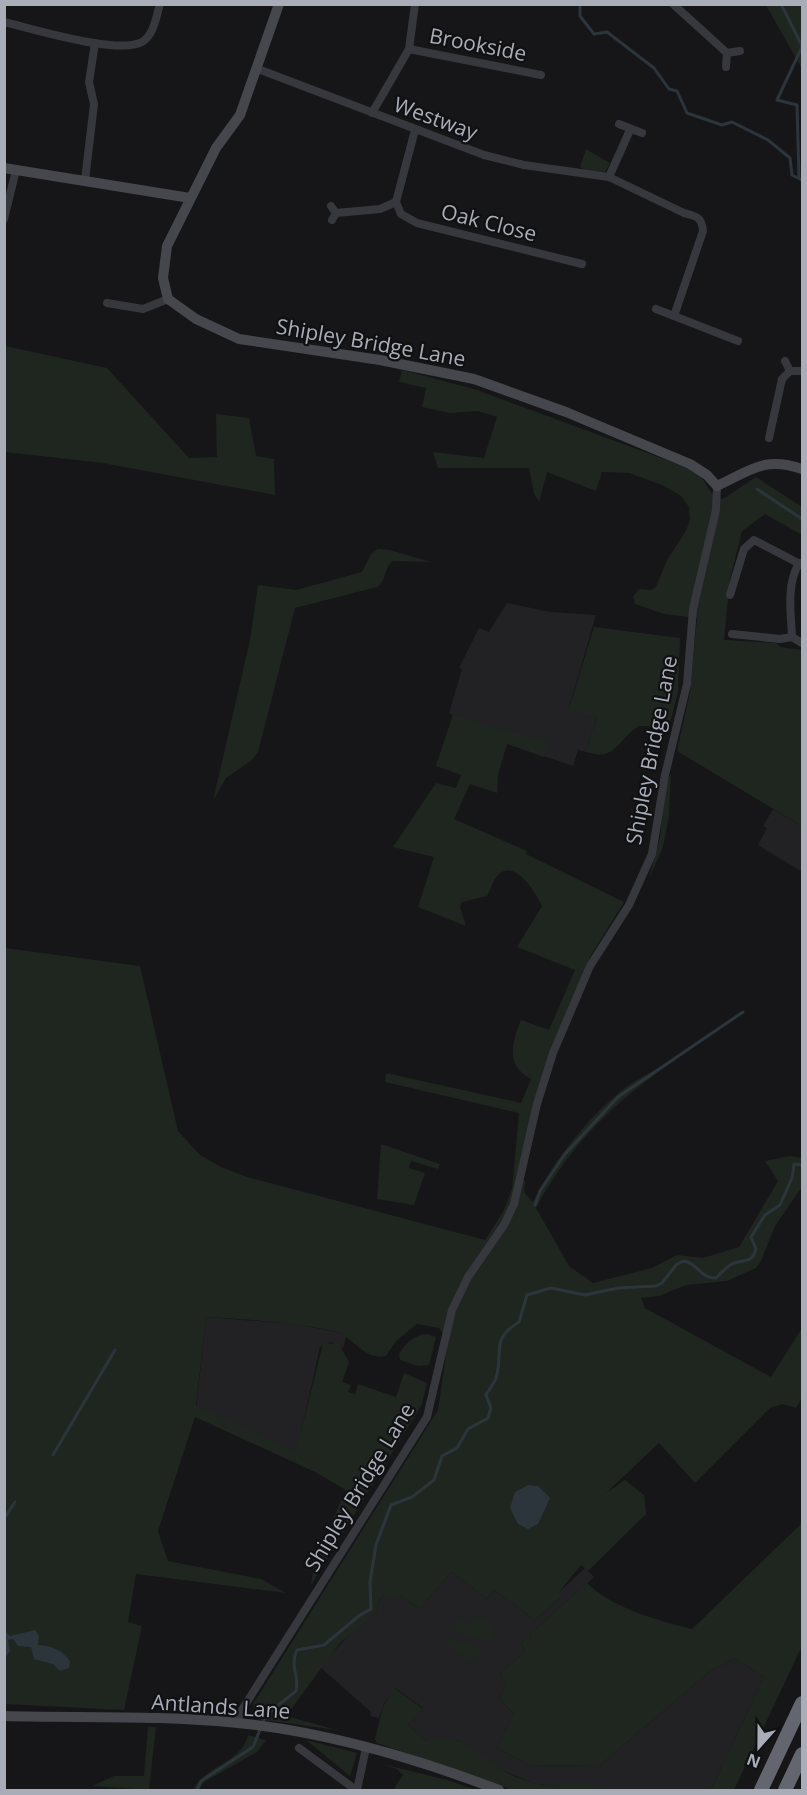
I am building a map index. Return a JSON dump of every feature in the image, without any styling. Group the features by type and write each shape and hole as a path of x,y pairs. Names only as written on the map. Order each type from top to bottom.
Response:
{"highway":[{"path":"761,1791 802,1703"},
{"path":"785,1791 802,1754"}],"street":[{"path":"4,22 123,48 143,41 153,30 160,4"},
{"path":"107,303 143,309 168,299 163,278 167,246 216,148 240,115 279,4"},
{"path":"410,49 415,4"},
{"path":"673,4 728,53"},
{"path":"85,180 94,104 89,82 95,43"},
{"name":"Brookside","path":"372,113 410,49 541,75"},
{"path":"728,53 740,51"},
{"path":"726,67 728,53"},
{"name":"Westway","path":"258,69 484,155 524,165 609,177 684,213 698,216 703,223 704,231 674,316"},
{"path":"620,124 642,133"},
{"path":"333,213 380,209 396,202 415,130"},
{"path":"609,177 630,130"},
{"path":"4,219 10,169 190,198"},
{"name":"Oak Close","path":"396,202 401,214 417,223 582,264"},
{"name":"Shipley Bridge Lane","path":"168,299 196,319 239,339 380,360 474,379 566,412 690,464 707,475 717,486 716,510 693,609 687,684 665,775 652,854 629,905 590,966 553,1053 537,1104 514,1204 499,1234 468,1277 452,1310 427,1417 240,1713 237,1723"},
{"path":"656,309 738,341"},
{"path":"785,361 790,371"},
{"path":"769,438 782,379 790,371 802,371"},
{"path":"717,486 770,462 784,462 802,469"},
{"path":"730,595 744,549 754,540 801,564 794,572 789,596 792,637"},
{"path":"732,634 780,639 792,637 802,643"},
{"name":"Antlands Lane","path":"4,1716 237,1723 271,1727 429,1765 499,1791"},
{"path":"299,1748 357,1791 366,1748"}],"shaded area":[{"path":"766,5 802,5 802,69"},
{"path":"586,149 610,163 605,172 587,171 580,167"},
{"path":"5,346 107,368 189,458 217,457 216,414 249,418 256,456 274,459 275,495 103,463 5,452"},
{"path":"402,370 474,389 691,469 700,475 714,497 723,499 756,477 802,507 802,535 765,514 742,531 730,579 724,640 776,643 780,647 802,650 802,826 677,751 690,692 697,618 664,614 635,604 633,597 639,589 651,590 656,587 667,560 686,531 690,520 689,507 681,496 662,485 629,473 602,472 596,491 547,472 539,502 534,493 529,468 438,468 433,452 484,458 497,417 478,411 450,413 422,407 426,388 399,382"},
{"path":"378,549 390,550 431,562 393,561 377,587 295,608 258,752 252,760 226,778 213,801 250,640 258,585 296,590 362,572 371,554"},
{"path":"507,603 551,612 596,615 569,708 597,718 586,752 578,750 573,766 476,733 436,766 453,715 449,713 462,669 459,668 479,628 489,632"},
{"path":"594,627 680,638 678,692 669,727 639,726 611,752 604,754 586,752 597,718 569,709"},
{"path":"453,715 549,743 544,757 507,744 498,775 497,793 470,784 454,819 527,851 526,854 624,902 590,957 549,1057 519,1179 525,1181 524,1192 533,1202 562,1155 601,1109 629,1085 677,1059 634,1090 597,1124 564,1163 536,1208 569,1266 593,1283 652,1268 677,1255 703,1258 739,1247 778,1181 765,1161 790,1156 802,1158 802,1187 775,1226 756,1268 727,1281 686,1285 659,1296 641,1298 645,1308 771,1377 802,1328 802,1398 796,1408 782,1404 770,1408 695,1483 659,1443 606,1493 625,1480 644,1495 646,1514 588,1571 581,1565 559,1592 563,1595 535,1620 494,1590 487,1599 451,1572 420,1609 400,1595 384,1595 379,1600 375,1614 340,1643 286,1716 337,1730 257,1719 253,1704 438,1410 448,1341 439,1328 417,1324 396,1341 386,1356 380,1357 364,1351 346,1337 346,1334 329,1330 276,1322 206,1317 196,1406 296,1452 323,1343 339,1344 349,1362 342,1382 351,1385 348,1392 355,1394 358,1384 396,1397 404,1373 427,1383 422,1404 311,1585 315,1559 346,1490 315,1472 195,1417 158,1531 168,1561 261,1579 286,1593 136,1574 128,1622 142,1626 124,1710 5,1704 5,948 140,966 178,1131 200,1155 221,1167 247,1177 485,1240 504,1210 512,1189 519,1113 385,1082 386,1073 521,1103 531,1079 523,1074 514,1060 513,1045 521,1020 549,1030 575,970 517,947 542,906 524,879 511,871 498,875 487,896 462,902 460,907 466,926 418,907 434,857 393,847 436,783 456,788 461,775 436,766"},
{"path":"671,773 669,816 663,847 649,878 660,838 665,788"},
{"path":"773,809 802,826 802,872 758,845 767,828 763,826"},
{"path":"381,1144 440,1164 438,1169 411,1161 409,1168 425,1173 414,1205 377,1199"},
{"path":"206,1317 296,1324 347,1334 343,1348 331,1342 320,1347 295,1460 196,1410"},
{"path":"427,1334 436,1337 429,1365 418,1366 400,1360 399,1354 407,1343 418,1336"},
{"path":"528,1485 538,1486 550,1498 538,1524 528,1529 518,1524 510,1508 515,1492"},
{"path":"802,1523 802,1646 734,1790 711,1790 764,1677 734,1658 709,1672 599,1766 529,1765 497,1748 514,1714 499,1699 506,1685 500,1674 525,1651 521,1643 527,1637 531,1639 530,1634 587,1583 623,1607 692,1629"},
{"path":"585,1568 594,1577 530,1634 531,1639 526,1638 521,1643 525,1651 500,1674 506,1685 499,1699 514,1714 497,1748 529,1765 599,1766 709,1672 734,1658 764,1677 711,1790 603,1790 591,1785 563,1788 532,1783 502,1770 458,1741 443,1738 426,1741 408,1725 423,1708 395,1688 384,1704 379,1718 370,1716 371,1712 320,1667 356,1627 375,1614 379,1600 384,1595 400,1595 420,1609 451,1572 487,1599 494,1590 535,1620 562,1596 559,1592"},
{"path":"475,1616 494,1627 495,1635 491,1640 481,1640 455,1630 460,1618 469,1624"},
{"path":"35,1630 39,1636 38,1645 52,1647 59,1651 70,1661 69,1668 60,1671 53,1664 34,1659 31,1647 18,1646 13,1639 8,1640 10,1651 5,1658 5,1631 10,1636"},
{"path":"440,1636 485,1649 470,1664"},
{"path":"394,1688 423,1709 408,1725 426,1741 447,1738 457,1741 475,1750 506,1772 530,1782 549,1786 585,1784 603,1790 512,1790 377,1743 375,1739 383,1707"},
{"path":"148,1727 156,1727 149,1790 92,1786 114,1776 144,1776"},
{"path":"248,1735 266,1740 257,1752 204,1782 199,1790 193,1790 205,1776 239,1752"},
{"path":"306,1740 357,1753 350,1776"},
{"path":"382,1764 447,1780 476,1790 393,1790 403,1775 397,1769"}],"waterway":[{"path":"580,4 580,16 594,34 607,32 654,68 669,89 677,91 687,113 722,125 732,122 768,140 790,158 792,175 802,180"},
{"path":"781,4 802,46"},
{"path":"799,177 797,105 777,100 802,47"},
{"path":"757,489 802,519"},
{"path":"535,1205 540,1191 565,1154 618,1097 743,1012"},
{"path":"197,1790 201,1781 253,1747 266,1715 296,1691 294,1662 297,1650 324,1645 360,1615 371,1609 370,1582 376,1545 391,1505 412,1497 434,1480 442,1456 457,1448 468,1429 488,1418 491,1408 486,1395 496,1378 501,1340 504,1334 519,1322 527,1295 551,1288 585,1295 618,1288 656,1286 662,1283 676,1265 683,1261 692,1264 706,1276 716,1278 730,1265 752,1257 756,1249 751,1237 765,1215 780,1205 792,1178 794,1164 802,1165"},
{"path":"53,1455 115,1350"},
{"path":"4,1519 15,1502"}]}
